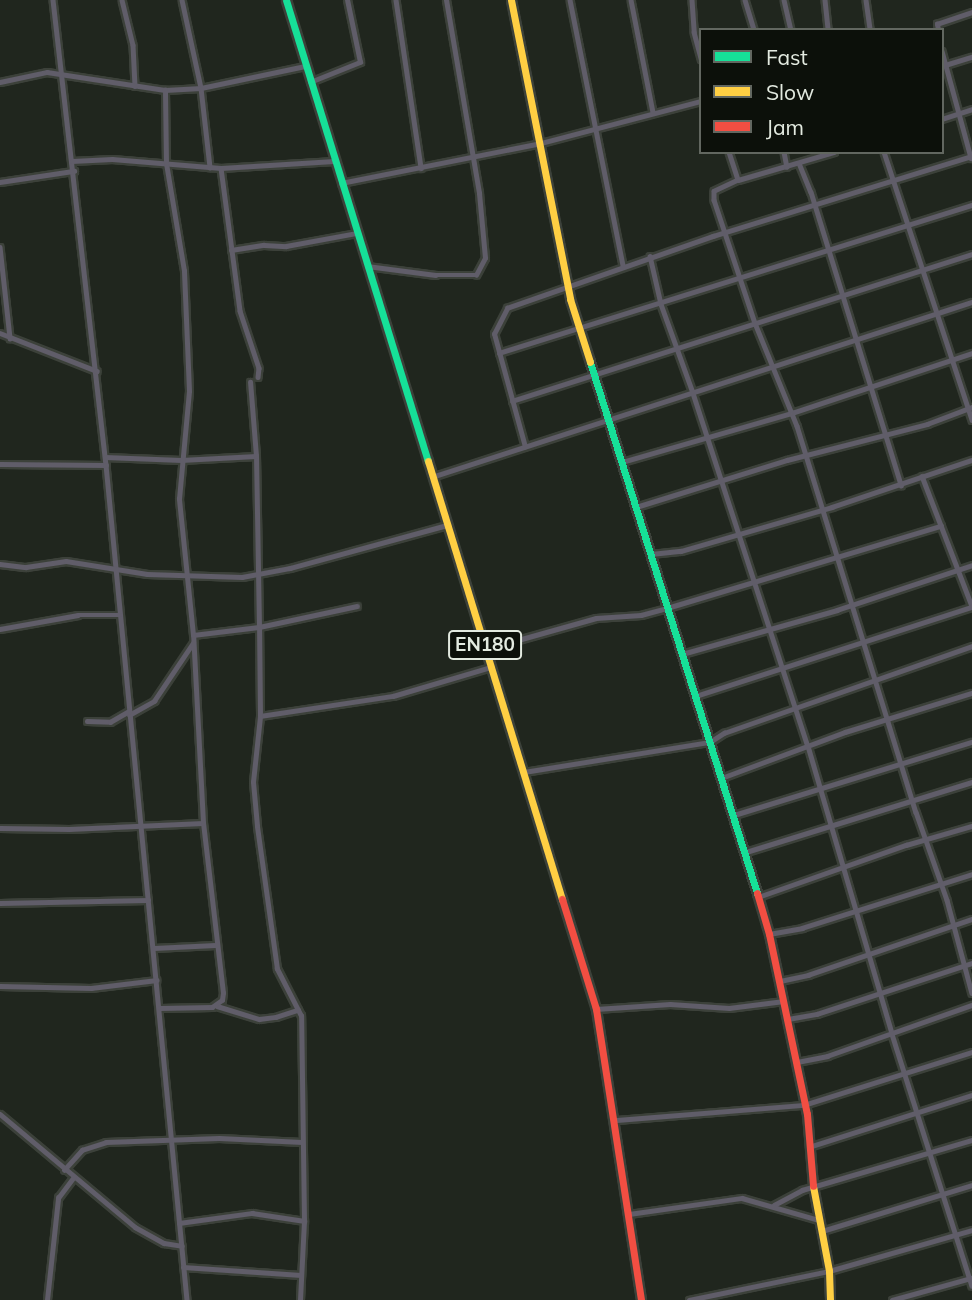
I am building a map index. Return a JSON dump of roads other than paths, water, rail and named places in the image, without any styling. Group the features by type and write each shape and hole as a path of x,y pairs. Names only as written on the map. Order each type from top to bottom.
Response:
{"street":[{"path":"53,0 97,371 187,1300"},
{"path":"122,0 133,45 135,86"},
{"path":"182,0 201,88 210,167"},
{"name":"EN180","path":"286,0 596,1009 616,1120 641,1300"},
{"path":"310,82 360,62 347,0"},
{"path":"396,0 421,168"},
{"path":"366,266 435,275 476,275 485,258 446,0"},
{"path":"511,0 537,144 568,286 681,654 723,777 769,934 804,1105 813,1187 829,1271 830,1300"},
{"path":"570,0 623,266"},
{"path":"631,0 653,112"},
{"path":"692,0 694,32 699,51"},
{"path":"745,0 753,28"},
{"path":"784,0 791,28"},
{"path":"825,0 828,28"},
{"path":"866,0 870,28"},
{"path":"938,28 937,24 972,12"},
{"path":"945,65 972,57"},
{"path":"525,447 498,353 494,328 507,307 650,256 971,157 944,60"},
{"path":"0,82 41,72 135,86 201,88 305,66"},
{"path":"165,89 166,163 184,271 189,391 179,499 194,642 203,823 215,945 223,993 217,1006"},
{"path":"341,183 537,144 699,101"},
{"path":"944,118 972,108"},
{"path":"730,154 738,180"},
{"path":"784,154 787,167"},
{"path":"828,154 738,180 713,194 755,323 775,366 792,413 941,882 972,993"},
{"path":"885,154 972,420"},
{"path":"72,161 166,163 221,168 334,160"},
{"path":"799,163 901,485"},
{"path":"221,168 240,311 259,368 258,377"},
{"path":"0,182 74,171"},
{"path":"498,353 972,205"},
{"path":"231,250 264,245 286,246 358,233"},
{"path":"0,247 10,338"},
{"path":"512,401 972,254"},
{"path":"650,256 660,304 693,393 781,670 808,746 858,911 891,1034 954,1237 972,1286"},
{"path":"432,477 972,302"},
{"path":"0,333 97,371"},
{"path":"622,462 792,413 972,353"},
{"path":"250,382 256,456 259,575 260,716 253,782 270,934 277,969 301,1016 304,1221 300,1300"},
{"path":"636,507 887,435 970,408"},
{"path":"105,457 181,460 256,456"},
{"path":"650,554 681,551 901,485 972,460"},
{"path":"0,464 106,465"},
{"path":"695,697 972,606 922,476"},
{"path":"0,564 26,567 66,561 117,570 188,576 259,575 447,525"},
{"path":"486,649 596,618 641,615 667,608 941,526"},
{"path":"681,654 852,605 972,565"},
{"path":"193,635 259,627 357,606"},
{"path":"0,629 78,615 120,615"},
{"path":"88,721 110,722 154,701 194,642"},
{"path":"524,772 710,742 724,733 972,646"},
{"path":"260,716 393,696 492,667"},
{"path":"723,777 889,717 972,693"},
{"path":"734,815 902,761 972,742"},
{"path":"744,853 972,782"},
{"path":"0,828 69,829 203,823"},
{"path":"758,897 844,866 972,826"},
{"path":"769,934 802,928 972,874"},
{"path":"0,903 148,900"},
{"path":"780,981 808,975 972,919"},
{"path":"154,948 215,945"},
{"path":"788,1019 817,1014 972,962"},
{"path":"0,986 91,988 157,980"},
{"path":"596,1009 670,1004 729,1008 784,1001"},
{"path":"795,1063 891,1034 972,1004"},
{"path":"160,1008 217,1006 260,1018 276,1017 298,1010"},
{"path":"616,1120 804,1105 972,1052"},
{"path":"809,1147 918,1115 972,1095"},
{"path":"0,1114 64,1170 149,1237 182,1246"},
{"path":"64,1170 82,1150 106,1142 171,1139 302,1142"},
{"path":"774,1205 792,1194 813,1187 972,1140"},
{"path":"47,1300 58,1198 74,1177"},
{"path":"821,1232 972,1185"},
{"path":"628,1214 742,1198 819,1220"},
{"path":"179,1223 252,1213 304,1221"},
{"path":"689,1300 829,1271 972,1230"},
{"path":"183,1267 302,1275"},
{"path":"892,1300 971,1278"}]}
